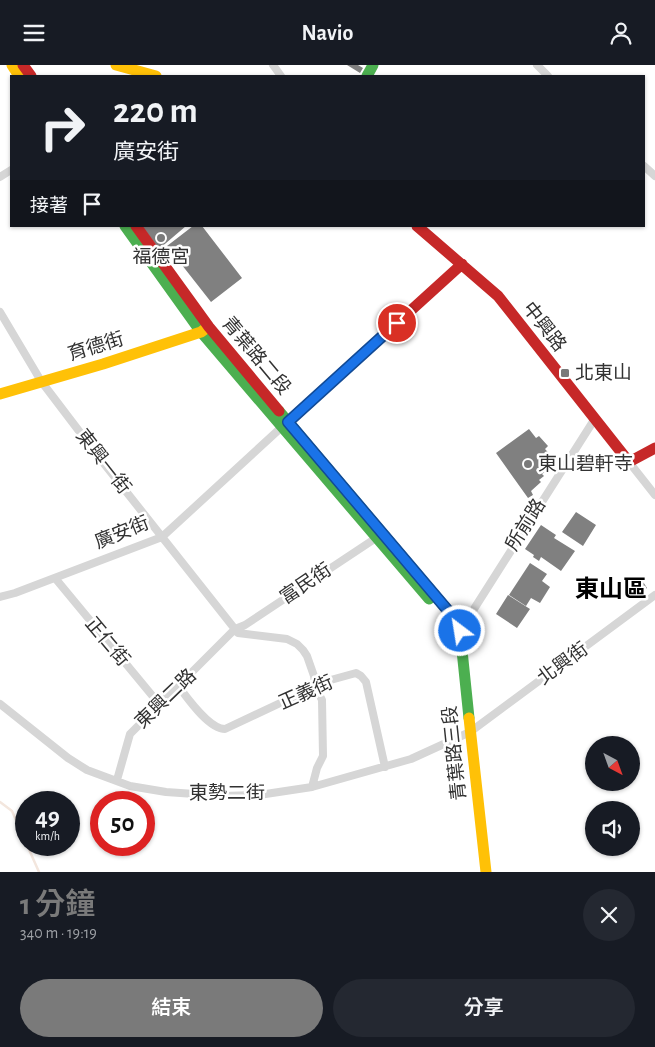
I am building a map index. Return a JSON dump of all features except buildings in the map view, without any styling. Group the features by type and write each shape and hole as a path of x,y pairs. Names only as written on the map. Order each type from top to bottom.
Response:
{"main road":[{"path":"116,65 152,75"},
{"name":"青葉路二段","path":"126,227 205,330 376,539 444,617 460,631"},
{"name":"青葉路二段","path":"137,227 205,330"},
{"name":"中興路","path":"418,227 462,263 510,311 628,462"},
{"name":"廣安街","path":"284,425 462,263"},
{"name":"育德街","path":"0,394 103,365 205,330"},
{"name":"青葉路二段","path":"284,425 450,613 460,631"},
{"path":"628,462 655,448"},
{"name":"青葉路三段","path":"460,631 486,872"}],"street":[{"path":"537,65 547,75"},
{"path":"645,167 655,176"},
{"name":"東興一街","path":"0,312 41,381 235,629"},
{"name":"所前路","path":"460,631 594,420"},
{"name":"廣安街","path":"0,597 162,537 284,425"},
{"path":"628,462 655,495"},
{"name":"富民街","path":"235,629 246,625 311,580 376,539"},
{"name":"正仁街","path":"55,578 160,705"},
{"name":"北興街","path":"470,732 655,595"},
{"path":"235,629 238,633 287,639 297,644 306,656 322,700 323,756 317,768 312,787"},
{"name":"東興二路","path":"117,780 130,734 235,629"},
{"name":"正義街","path":"178,687 210,722 219,729 225,729 327,681 356,673 366,682 385,767"},
{"name":"東勢二街","path":"0,704 68,758 87,770 130,786 166,792 223,796 259,795 312,787 411,759 470,732"}],"waterway":[{"path":"0,802 12,811 15,818"},
{"path":"32,856 39,872"}],"traffic: fast":[{"path":"368,75 373,65"},
{"path":"126,227 201,332 429,599"},
{"path":"279,411 450,613 460,631 469,718"}],"traffic: slow":[{"path":"12,65 18,75"},
{"path":"116,65 152,75"},
{"path":"0,394 103,364 201,332 205,329"},
{"path":"469,718 486,872"}],"traffic: jam":[{"path":"23,65 30,75"},
{"path":"137,227 209,327 279,411"},
{"path":"418,227 498,296 629,462 655,448"},
{"path":"288,422 462,264"}],"place":[{"name":"福德宮","path":"161,238"},
{"name":"北東山","path":"565,373"},
{"name":"東山碧軒寺","path":"528,464"}],"district":[{"name":"東山區","path":"611,590"}],"route":[{"path":"397,323 288,422 450,613 460,631"}]}
